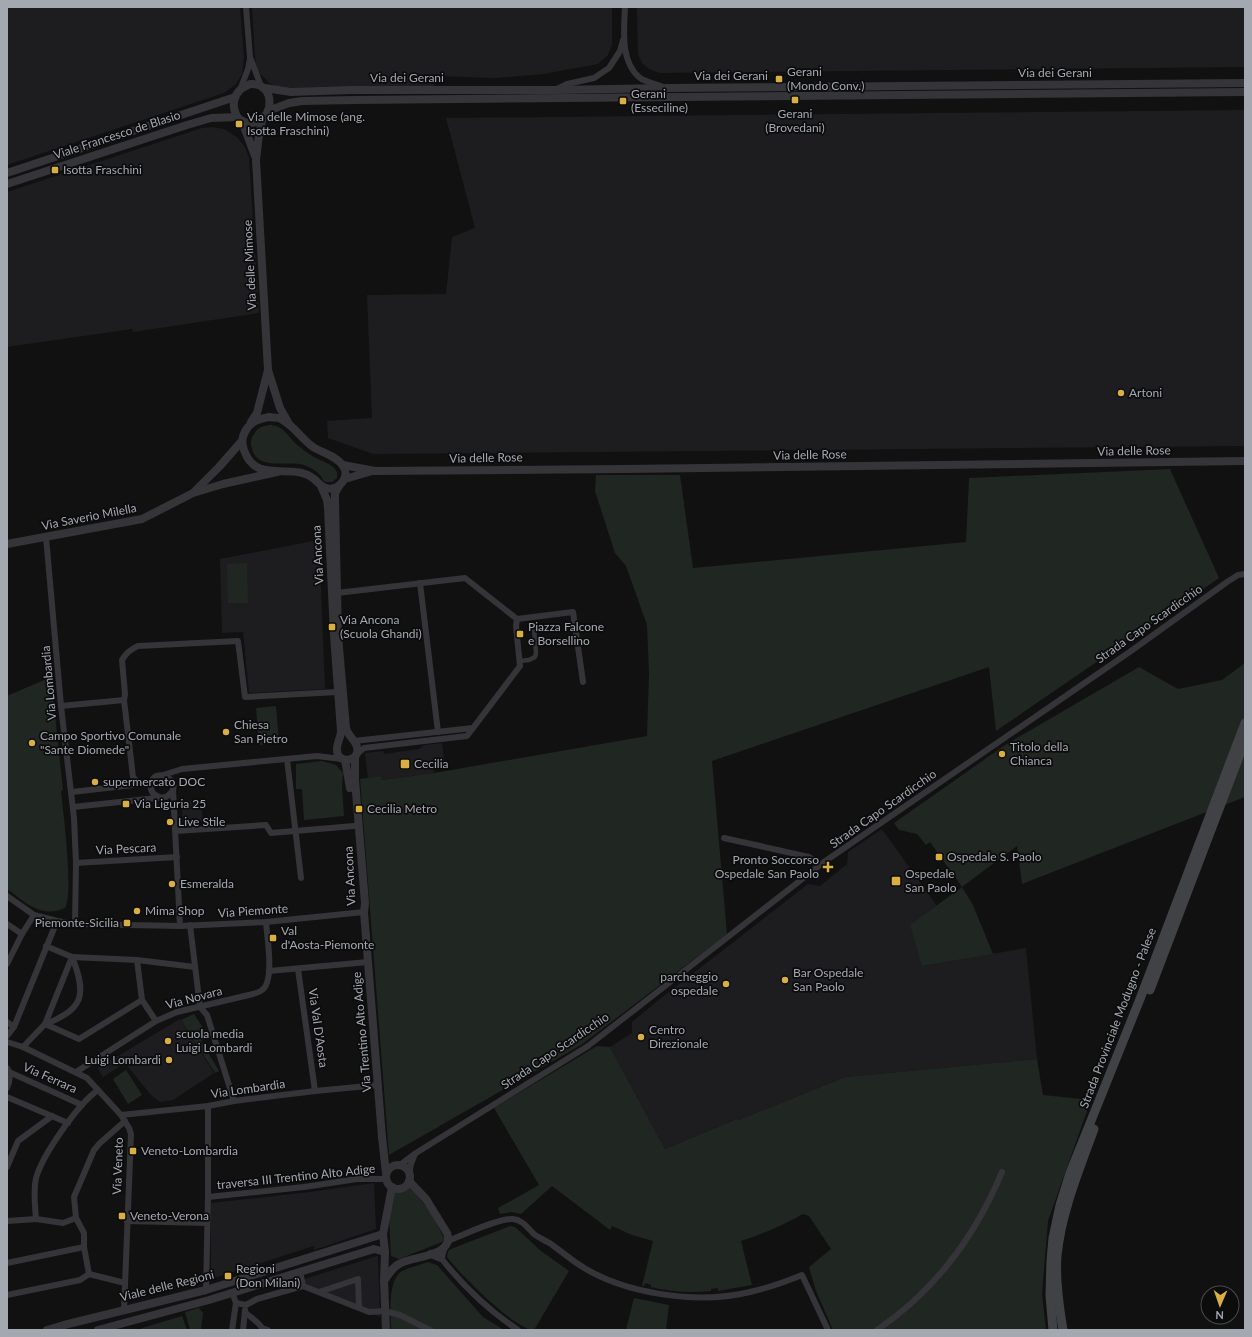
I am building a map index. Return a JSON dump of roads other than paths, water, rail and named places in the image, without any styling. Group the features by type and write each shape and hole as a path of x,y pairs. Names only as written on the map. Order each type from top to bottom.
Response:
{"main road":[{"name":"Strada Provinciale Modugno - Palese","path":"1053,1330 1050,1296 1053,1238 1060,1205 1070,1173 1140,999 1245,723"},
{"name":"Strada Provinciale Modugno - Palese","path":"1063,1330 1058,1294 1057,1257 1060,1234 1069,1203 1094,1128 1147,998 1245,741"}],"street":[{"path":"240,90 250,57 246,7"},
{"path":"624,7 625,51 632,69 641,78 667,88"},
{"path":"556,90 567,84 594,78 609,68 620,51 624,34"},
{"path":"250,57 263,87 269,96 270,102 266,114 257,121 250,123 240,119 234,108 234,97 240,90 250,84 256,84 263,87"},
{"name":"Via dei Gerani","path":"263,87 291,92 351,90 556,90 1245,84"},
{"name":"Via dei Gerani","path":"266,114 289,103 355,100 1245,92"},
{"name":"Viale Francesco de Blasio","path":"7,173 234,97"},
{"name":"Via delle Mimose","path":"266,114 259,134 256,160 268,370 280,408 289,424 301,438 313,447 337,459 343,465"},
{"name":"Viale Francesco de Blasio","path":"7,184 212,118 240,119"},
{"name":"Via delle Mimose","path":"240,119 250,138 256,160"},
{"name":"Via delle Mimose","path":"241,442 245,431 257,413 268,370"},
{"path":"250,424 257,419 280,418 289,424"},
{"path":"241,442 245,454 252,464 264,470 277,472"},
{"path":"193,492 219,467 241,442"},
{"name":"Via delle Rose","path":"343,465 375,471 1245,461"},
{"path":"193,492 277,472 296,471 306,473 321,486 329,489 339,486 344,479 345,472 343,465"},
{"name":"Via delle Rose","path":"344,479 375,471"},
{"name":"Via Ancona","path":"321,486 327,500 328,508 337,692 341,731 338,745"},
{"name":"Via Ancona","path":"339,486 335,493 338,636 346,728 354,742"},
{"name":"Via Saverio Milella","path":"7,544 142,520 193,492"},
{"name":"Via Lombardia","path":"46,537 61,706 72,792 76,863 75,924"},
{"path":"1227,582 1238,575 1245,574"},
{"path":"337,593 465,578 517,619 573,612 583,682"},
{"path":"1227,582 1245,579"},
{"name":"Strada Capo Scardicchio","path":"397,1166 588,1046 821,865 1227,582"},
{"path":"420,583 438,732"},
{"path":"72,792 149,783 156,777 182,769 323,756 352,759 364,748 467,736 520,666 516,626 517,619"},
{"path":"520,661 529,660 534,657 536,653 534,628"},
{"path":"149,783 138,782 133,777 124,700 125,694 122,660 124,655 131,649 138,646 238,640 245,697 337,692"},
{"path":"61,706 124,700"},
{"path":"323,756 344,740 351,740 354,742 473,728"},
{"path":"354,742 357,747 356,756"},
{"path":"338,745 337,753 343,759"},
{"name":"Via Ancona","path":"356,756 354,780 365,903 364,912"},
{"path":"288,759 294,831 297,839 301,878"},
{"name":"Via Ancona","path":"343,759 350,780 360,903 364,912"},
{"path":"172,781 176,774 182,769"},
{"path":"163,775 167,776 172,781 173,788 180,926"},
{"path":"149,783 153,793 170,800 175,806"},
{"path":"73,807 161,797 169,795 173,788"},
{"path":"176,831 266,826 270,833 354,826"},
{"path":"724,838 809,857 821,865"},
{"name":"Via Pescara","path":"76,863 177,856"},
{"name":"Via Piemonte","path":"7,896 34,915 75,924 190,926 266,922 364,912"},
{"name":"Via Trentino Alto Adige","path":"364,912 386,1176"},
{"path":"7,964 22,934 34,915"},
{"path":"7,1036 14,1027 57,921"},
{"name":"Via Novara","path":"76,1072 156,1021 177,1012 253,994 263,990 267,984 269,971 266,922"},
{"path":"7,924 22,934"},
{"path":"190,926 200,1007 207,1015 234,1101"},
{"path":"46,946 72,957 137,960 195,966"},
{"path":"23,1047 45,1024 72,957"},
{"path":"45,1024 66,1015 76,1006 79,1001 80,982 72,957"},
{"path":"137,960 142,1000 156,1021"},
{"path":"269,971 368,962"},
{"name":"Via Val D'Aosta","path":"298,969 315,1091"},
{"path":"45,1024 79,1040 142,1000"},
{"path":"7,1022 14,1027"},
{"name":"Via Veneto","path":"7,1042 23,1047 88,1078 126,1121 131,1134 124,1310"},
{"path":"7,1088 9,1080 8,1070"},
{"name":"Via Ferrara","path":"8,1070 82,1105"},
{"name":"Via Lombardia","path":"121,1116 208,1106 234,1101 315,1091 378,1085"},
{"path":"36,1219 34,1192 36,1178 49,1150 82,1105 98,1090"},
{"path":"7,1097 68,1123"},
{"path":"208,1106 206,1290 209,1300"},
{"path":"7,1168 18,1141 52,1116"},
{"path":"88,1274 84,1247 84,1233 76,1218 74,1197 91,1156 100,1143 126,1121"},
{"name":"Via Trentino Alto Adige","path":"383,1151 397,1166"},
{"path":"392,1187 402,1188 409,1177 411,1164 416,1153"},
{"path":"386,1330 384,1281 385,1252 383,1234 392,1187 386,1176 397,1166 406,1168 409,1177 426,1199 447,1233 446,1245 441,1258"},
{"path":"876,1330 911,1303 943,1272 982,1216 1002,1172"},
{"name":"traversa III Trentino Alto Adige","path":"208,1197 304,1187 386,1176"},
{"path":"7,1221 36,1219 63,1223 76,1218"},
{"path":"384,1281 392,1269 400,1263 431,1254 446,1245 504,1220 515,1219 524,1223 535,1234 586,1269 623,1285 650,1292 688,1298 721,1297 749,1293 802,1276 828,1330"},
{"path":"127,1221 207,1223"},
{"name":"Viale delle Regioni","path":"47,1330 64,1324 206,1290 383,1234"},
{"path":"7,1263 84,1247"},
{"name":"Viale delle Regioni","path":"98,1330 209,1300 374,1249 385,1252"},
{"path":"385,1252 388,1258 393,1262 400,1263"},
{"path":"431,1254 441,1258 475,1297 518,1330"},
{"path":"300,1272 303,1286"},
{"path":"88,1274 125,1283"},
{"path":"7,1295 80,1280 88,1274"},
{"path":"319,1292 358,1279 359,1308"},
{"path":"236,1303 246,1305 256,1299 303,1286 369,1312 385,1311 400,1315 430,1330"},
{"path":"232,1292 236,1303 232,1330"},
{"path":"242,1330 246,1305"},
{"path":"245,1312 253,1320 260,1324 262,1328 268,1330"}],"place":[{"name":"Gerani (Mondo Conv.)","path":"779,79"},
{"name":"Gerani (Brovedani)","path":"795,100"},
{"name":"Gerani (Esseciline)","path":"623,101"},
{"name":"Via delle Mimose (ang. Isotta Fraschini)","path":"239,124"},
{"name":"Isotta Fraschini","path":"55,170"},
{"name":"Artoni","path":"1121,393"},
{"name":"Via Ancona (Scuola Ghandi)","path":"332,627"},
{"name":"Piazza Falcone e Borsellino","path":"520,634"},
{"name":"Chiesa San Pietro","path":"226,732"},
{"name":"Campo Sportivo Comunale \"Sante Diomede\"","path":"32,743"},
{"name":"Titolo della Chianca","path":"1002,754"},
{"name":"Cecilia","path":"405,764"},
{"name":"supermercato DOC","path":"95,782"},
{"name":"Via Liguria 25","path":"126,804"},
{"name":"Cecilia Metro","path":"359,809"},
{"name":"Live Stile","path":"170,822"},
{"name":"Ospedale S. Paolo","path":"939,857"},
{"name":"Pronto Soccorso Ospedale San Paolo","path":"828,867"},
{"name":"Ospedale San Paolo","path":"896,881"},
{"name":"Esmeralda","path":"172,884"},
{"name":"Mima Shop","path":"137,911"},
{"name":"Piemonte-Sicilia","path":"127,923"},
{"name":"Val d'Aosta-Piemonte","path":"273,938"},
{"name":"Bar Ospedale San Paolo","path":"785,980"},
{"name":"parcheggio ospedale","path":"726,984"},
{"name":"Centro Direzionale","path":"641,1037"},
{"name":"scuola media Luigi Lombardi","path":"168,1041"},
{"name":"Luigi Lombardi","path":"169,1060"},
{"name":"Veneto-Lombardia","path":"133,1151"},
{"name":"Veneto-Verona","path":"122,1216"},
{"name":"Regioni (Don Milani)","path":"228,1276"}]}
